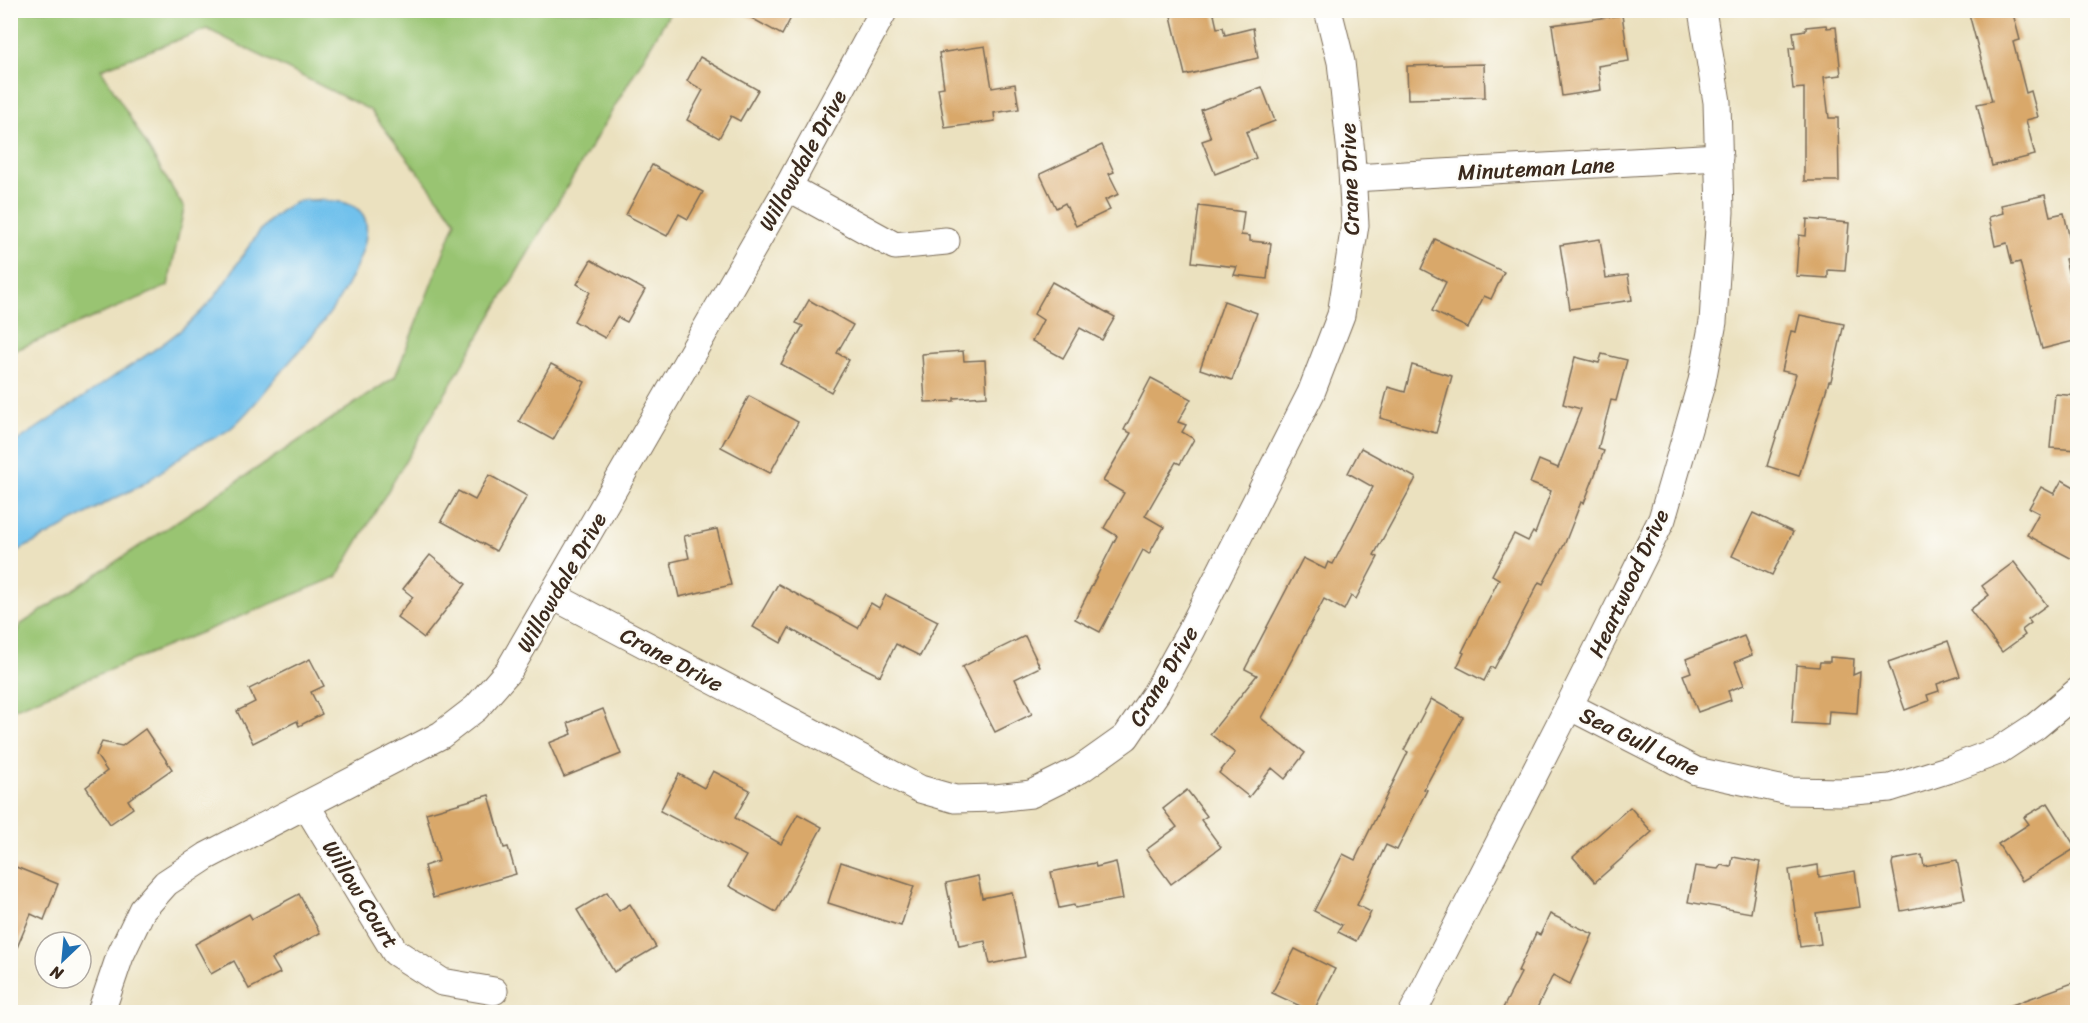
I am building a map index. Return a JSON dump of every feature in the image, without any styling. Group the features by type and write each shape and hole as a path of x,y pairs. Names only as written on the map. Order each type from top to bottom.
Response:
{"street":[{"name":"Willowdale Drive","path":"101,1012 120,957 142,910 166,883 207,856 441,735 476,708 509,670 788,187 884,10"},
{"name":"Crane Drive","path":"553,596 920,789 955,800 1031,794 1082,769 1126,737 1156,693 1191,630 1311,393 1341,315 1355,225 1353,178 1341,62 1328,10"},
{"name":"Heartwood Drive","path":"1413,1012 1662,519 1702,381 1713,322 1720,212 1717,102 1702,10"},
{"name":"Minuteman Lane","path":"1353,178 1719,158"},
{"path":"788,187 895,246 946,241"},
{"name":"Sea Gull Lane","path":"1569,706 1696,771 1789,791 1843,792 1890,788 1998,752 2036,726 2078,691"},
{"name":"Willow Court","path":"306,805 395,952 442,982 494,991"}],"green space":[{"path":"11,10 671,11 337,577 11,710 11,644 20,625 395,377 456,221 370,110 207,29 101,69 184,208 168,286 11,352"}],"water":[{"path":"299,201 342,202 359,210 366,226 361,254 347,286 330,313 250,409 227,431 195,447 143,484 11,554 11,445 176,334 210,302 271,219 284,208"}],"building":[{"path":"737,10 795,10 782,35"},
{"path":"1193,10 1213,10 1217,28 1223,27 1225,35 1253,28 1258,58 1185,75 1171,16"},
{"path":"1968,10 2012,10 2020,40 2013,42 2026,93 2031,91 2038,117 2026,120 2035,155 1992,166 1977,104 1992,101"},
{"path":"1622,15 1629,61 1598,66 1601,90 1562,96 1552,25"},
{"path":"1826,25 1827,28 1836,27 1841,75 1824,77 1829,118 1838,118 1839,181 1804,181 1804,88 1793,89 1789,48 1795,48 1793,32 1806,30 1806,27"},
{"path":"985,46 992,88 1015,84 1019,109 994,113 995,121 945,128 938,88 944,87 939,53"},
{"path":"700,57 758,90 740,121 731,116 719,138 687,120 703,90 687,81"},
{"path":"1484,64 1485,97 1408,99 1407,66"},
{"path":"1262,87 1275,121 1246,132 1256,158 1215,174 1202,141 1211,138 1201,110"},
{"path":"1102,145 1114,172 1109,174 1119,194 1105,200 1110,210 1076,226 1065,203 1056,208 1040,174"},
{"path":"652,165 703,192 688,219 679,214 667,236 626,215"},
{"path":"2045,195 2050,216 2064,213 2074,257 2065,259 2078,310 2078,340 2042,349 2020,262 2012,264 2007,243 1995,246 1989,217 2003,213 2001,205"},
{"path":"1199,206 1244,212 1241,235 1250,236 1250,241 1271,243 1267,279 1234,275 1237,267 1192,262"},
{"path":"1807,219 1849,223 1845,271 1828,270 1828,278 1796,276 1799,235 1806,236"},
{"path":"1435,239 1504,272 1491,299 1484,296 1468,328 1432,311 1446,282 1421,269"},
{"path":"1600,239 1606,278 1628,275 1632,300 1570,309 1560,245"},
{"path":"591,260 645,290 627,322 617,317 605,338 574,321 590,292 577,284"},
{"path":"1052,282 1115,317 1102,340 1080,328 1063,358 1032,341 1043,320 1034,314"},
{"path":"809,300 853,325 837,353 849,360 831,392 781,364 803,326 796,323"},
{"path":"1224,301 1257,313 1232,380 1200,369"},
{"path":"1800,315 1844,324 1831,381 1829,381 1799,476 1767,466 1796,374 1782,371 1791,331 1796,332"},
{"path":"963,351 964,361 985,360 987,396 925,402 922,354"},
{"path":"1602,354 1627,360 1616,401 1611,400 1598,449 1604,451 1584,503 1581,502 1565,543 1543,584 1539,582 1494,669 1491,667 1484,681 1457,667 1464,653 1462,652 1499,579 1492,575 1514,534 1528,541 1533,532 1535,534 1551,491 1530,483 1539,460 1558,468 1581,409 1563,404 1575,357 1599,363"},
{"path":"551,364 585,382 553,440 519,421"},
{"path":"1412,365 1452,376 1436,433 1380,418 1388,387 1405,392"},
{"path":"1151,378 1191,399 1178,422 1186,425 1182,432 1194,439 1180,464 1176,462 1145,516 1164,527 1149,554 1143,550 1100,632 1075,619 1117,536 1104,528 1124,493 1103,481 1131,433 1124,430"},
{"path":"2055,394 2078,396 2078,450 2050,448"},
{"path":"749,396 798,422 770,473 721,447"},
{"path":"1361,448 1416,478 1374,555 1378,557 1356,599 1351,596 1344,610 1324,599 1261,718 1305,753 1285,779 1272,768 1249,797 1219,773 1235,753 1210,734 1257,675 1245,669 1303,558 1325,569 1328,562 1333,564 1373,487 1348,473"},
{"path":"489,475 527,496 496,551 441,521 458,491 475,500"},
{"path":"2062,480 2078,489 2078,562 2027,535 2039,513 2029,508 2041,487 2054,494"},
{"path":"1753,513 1793,532 1772,575 1732,556"},
{"path":"717,529 731,585 679,597 671,562 689,558 684,536"},
{"path":"430,555 466,584 424,638 397,617 413,597 403,589"},
{"path":"2014,562 2047,605 2028,619 2031,623 2022,630 2025,635 2002,652 1970,610 1989,595 1982,586"},
{"path":"778,584 858,628 871,603 879,608 886,595 938,621 920,656 896,644 880,676 789,628 781,643 753,627"},
{"path":"1025,636 1040,667 1015,679 1032,714 995,732 962,667"},
{"path":"1744,636 1752,655 1735,662 1744,685 1728,691 1731,700 1698,712 1683,675 1691,672 1686,659"},
{"path":"1948,641 1960,676 1937,684 1939,691 1927,695 1929,701 1905,710 1888,662"},
{"path":"1830,657 1854,659 1853,675 1860,672 1857,713 1829,711 1828,725 1792,723 1796,665 1819,667 1820,662 1830,662"},
{"path":"310,659 324,686 311,692 322,714 299,726 297,721 253,743 237,711 255,702 249,689"},
{"path":"1431,699 1463,717 1424,789 1427,790 1397,850 1386,845 1357,905 1371,912 1356,941 1338,932 1342,925 1314,911 1343,854 1355,860 1408,752 1404,750"},
{"path":"603,709 621,754 564,777 549,743 572,734 568,723"},
{"path":"145,729 172,769 128,800 133,808 110,824 86,787 107,771 96,755 102,742 122,746"},
{"path":"713,771 750,790 735,818 781,844 798,814 822,827 776,912 729,886 746,856 660,811 679,774 704,788"},
{"path":"1187,790 1207,816 1201,820 1221,847 1171,884 1146,850 1177,827 1163,809"},
{"path":"489,795 504,848 508,847 516,874 433,898 424,866 439,861 426,813"},
{"path":"2048,803 2076,848 2022,881 1998,844 2029,824 2024,817"},
{"path":"1630,807 1652,832 1595,882 1573,857"},
{"path":"1922,855 1924,866 1957,860 1965,899 1901,911 1893,860"},
{"path":"1733,857 1760,862 1751,913 1688,902 1695,866 1718,869 1721,865 1731,867"},
{"path":"841,862 914,886 901,926 828,903"},
{"path":"1116,862 1123,899 1075,908 1074,905 1059,908 1051,872 1095,863 1096,867"},
{"path":"1818,865 1819,877 1855,871 1860,907 1816,913 1821,944 1800,947 1789,870"},
{"path":"16,867 58,884 44,920 31,914 11,962 10,881"},
{"path":"978,876 982,898 1012,892 1025,957 990,964 985,941 959,946 946,883"},
{"path":"607,892 619,911 630,904 656,947 614,972 577,910"},
{"path":"299,894 320,933 272,959 280,973 249,989 234,961 211,974 195,944 249,914 252,919"},
{"path":"1550,914 1593,934 1570,984 1553,975 1535,1012 1501,1012 1521,973 1518,971 1536,933 1540,935"},
{"path":"1295,949 1335,969 1313,1012 1272,993"},
{"path":"2078,981 2078,1012 1998,1012 1998,1010"}]}
